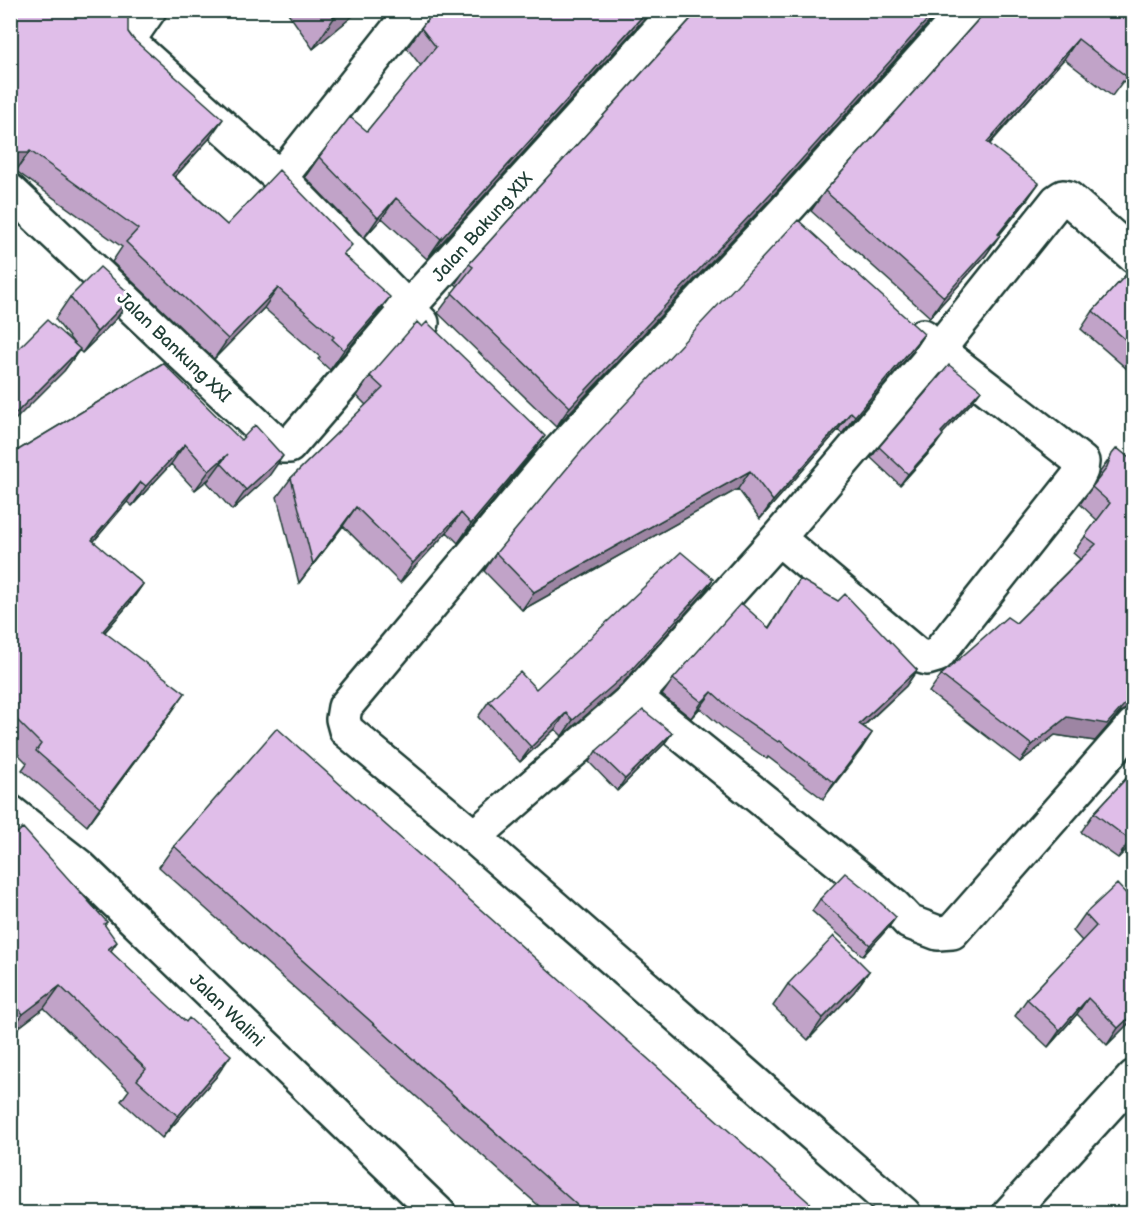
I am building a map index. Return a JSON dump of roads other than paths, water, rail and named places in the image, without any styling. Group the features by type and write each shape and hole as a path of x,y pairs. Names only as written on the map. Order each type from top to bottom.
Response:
{"street":[{"path":"149,10 133,33 132,45 280,178 440,341"},
{"path":"280,178 413,10"},
{"name":"Jalan Bakung XIX","path":"289,446 407,309 678,10"},
{"path":"904,1214 474,837 346,730 343,719 345,707 548,446 796,222 966,10"},
{"name":"Jalan Bankung XXI","path":"10,191 276,443 289,446"},
{"path":"474,837 635,697 778,538 938,350 1057,201 1063,197 1068,198 1134,256"},
{"path":"778,538 917,655 927,658 937,655 1077,478 1082,462 938,350 905,320"},
{"path":"635,697 894,906 909,922 938,933 952,932 1134,725"},
{"name":"Jalan Walini","path":"10,812 80,867 424,1209"},
{"path":"1009,1214 1134,1077"}]}
